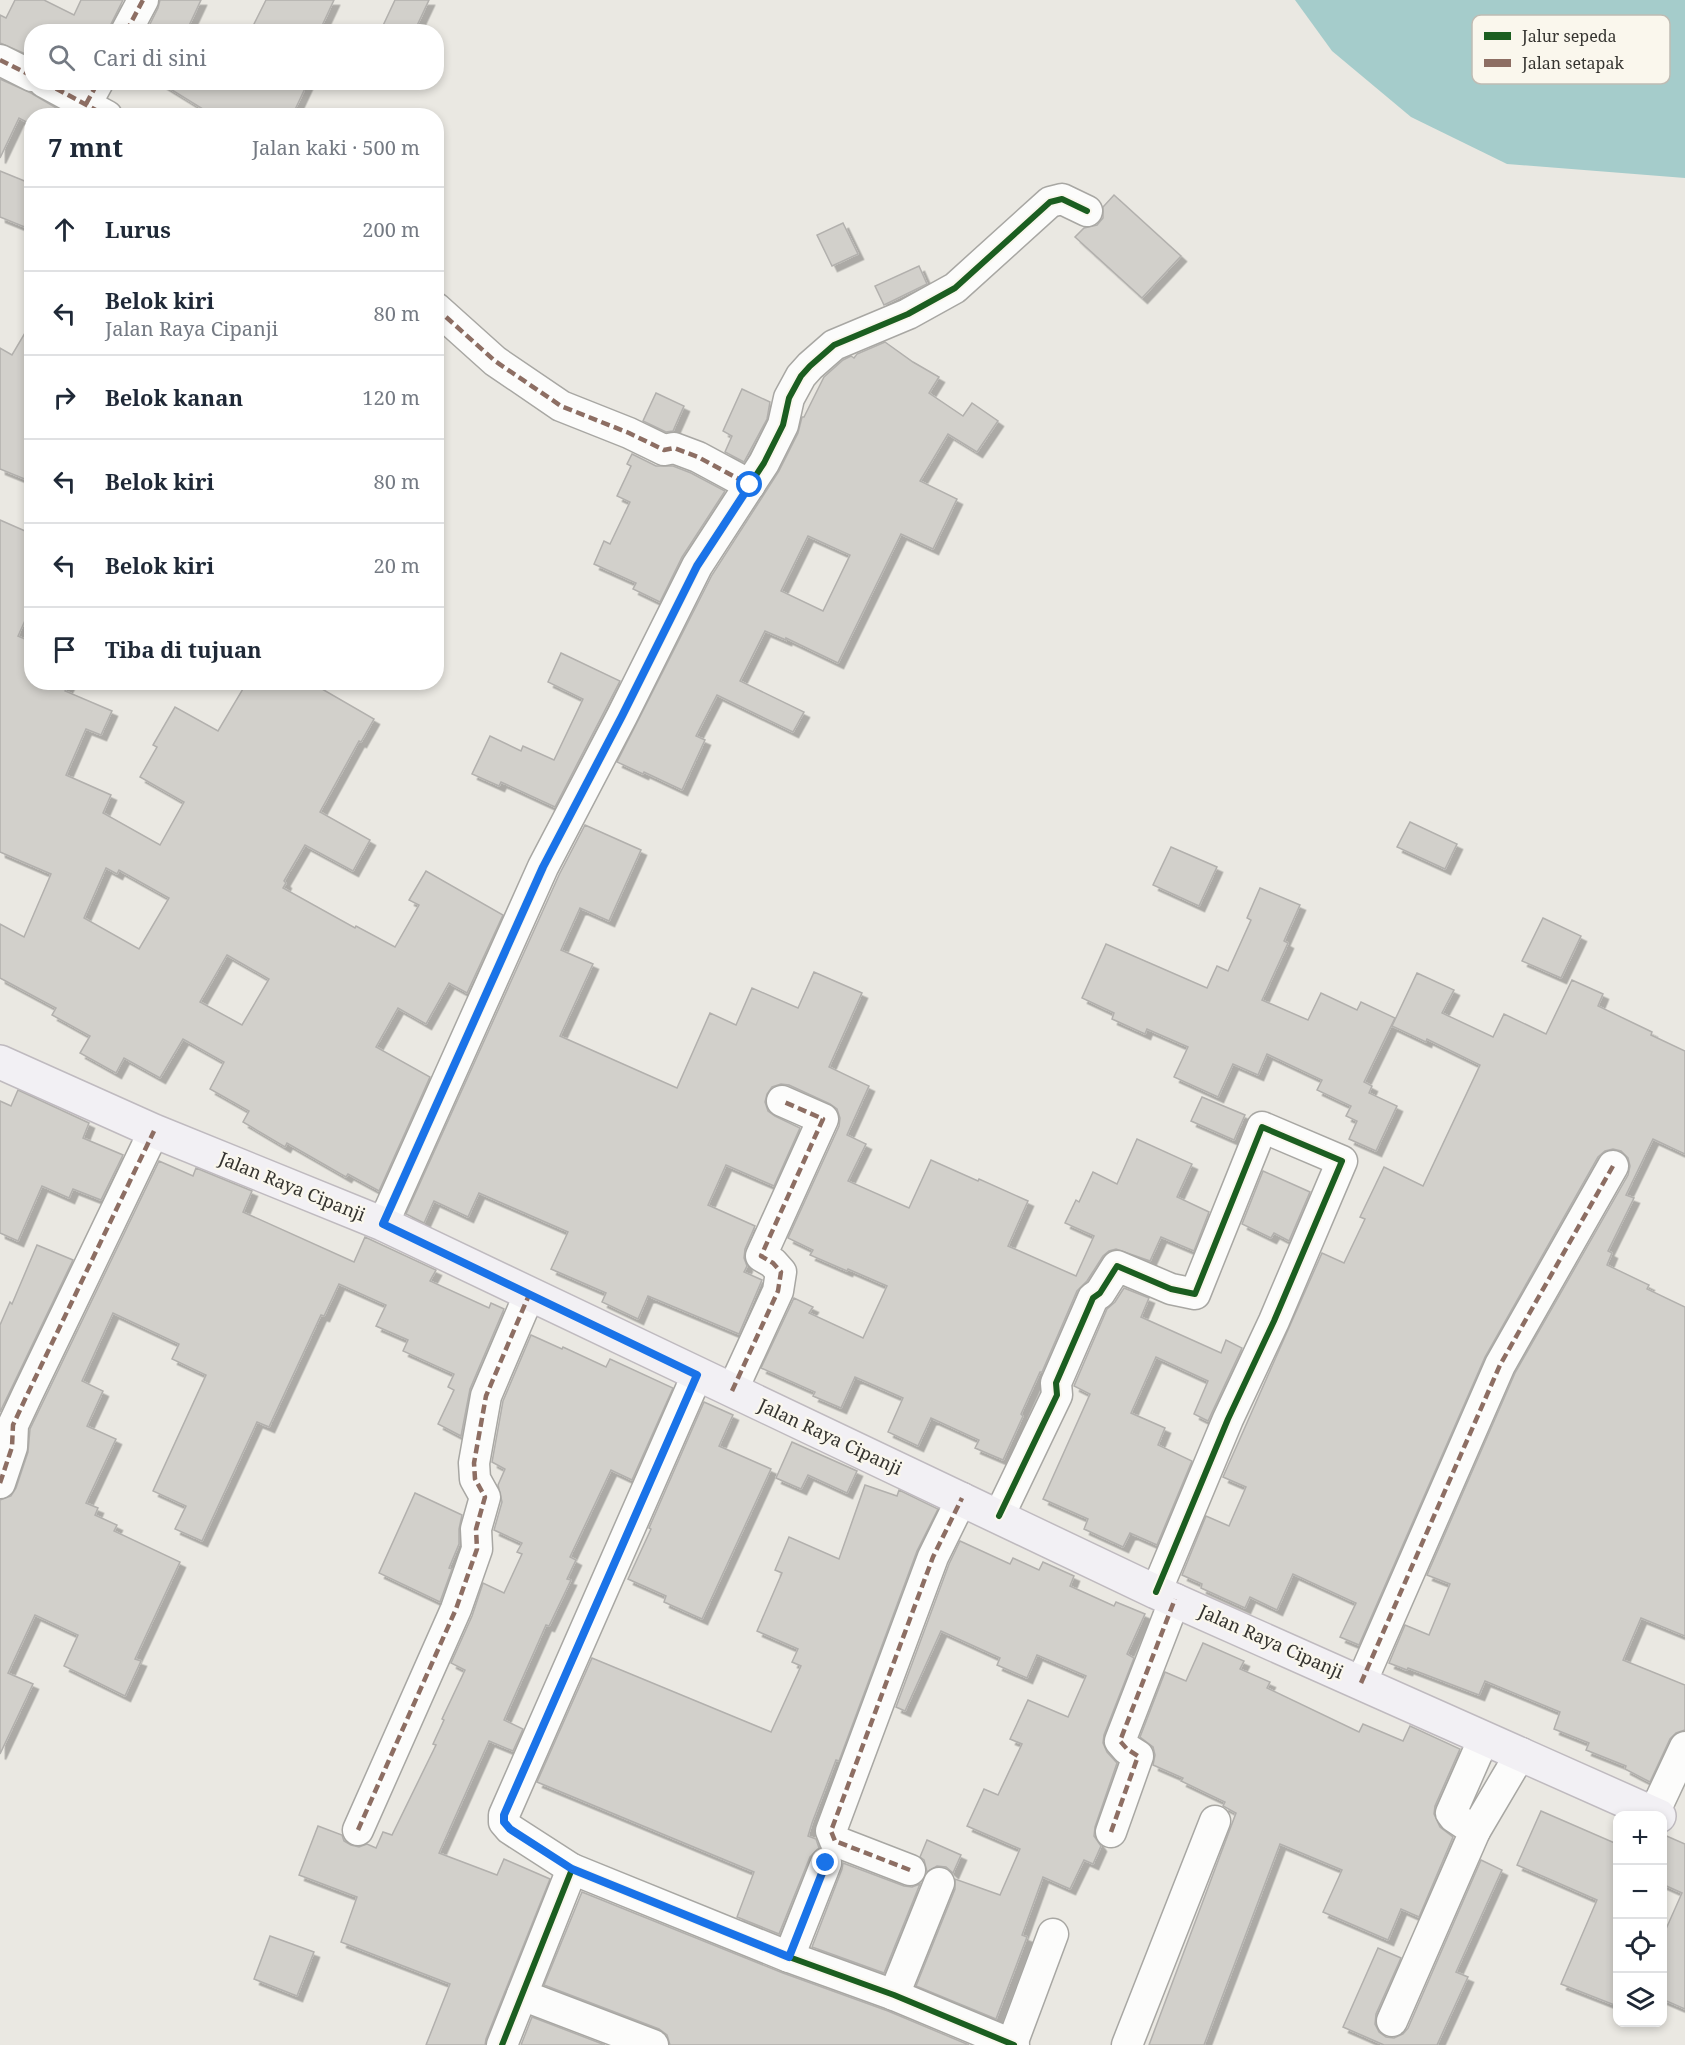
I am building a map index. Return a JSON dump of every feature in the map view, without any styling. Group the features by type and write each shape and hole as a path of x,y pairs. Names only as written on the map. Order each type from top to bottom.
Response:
{"main road":[{"name":"Jalan Raya Cipanji","path":"0,1062 153,1131 383,1224 697,1375 1166,1595 1650,1811"},
{"name":"Jalan Raya Cipanji","path":"1667,1819 1685,1828"}],"street":[{"path":"130,24 143,0"},
{"path":"0,60 24,72"},
{"path":"66,90 97,101"},
{"path":"383,1224 543,867 697,566 764,463 783,425 789,398 795,387 810,366 829,349 908,314 954,288 1050,202 1062,199 1087,211"},
{"path":"444,315 495,361 561,406 629,433 664,450 674,448 698,457 750,485"},
{"path":"732,1391 778,1291 781,1272 773,1263 761,1256 823,1119 782,1101"},
{"path":"999,1516 1057,1395 1056,1383 1093,1298 1100,1293 1117,1266 1171,1289 1195,1294 1262,1127 1342,1161 1274,1321 1228,1419 1166,1595 1120,1741 1138,1756 1111,1832"},
{"path":"0,1483 12,1447 14,1425 23,1404 153,1131"},
{"path":"1361,1683 1500,1365 1613,1166"},
{"path":"358,1830 451,1619 477,1549 476,1529 485,1497 476,1479 474,1463 486,1396 529,1295"},
{"path":"697,1375 504,1815 504,1822 510,1829 572,1869 1013,2044 1053,1934"},
{"path":"910,1870 835,1841 831,1831 933,1557 962,1498"},
{"path":"1475,1831 1451,1813 1484,1738"},
{"path":"1661,1811 1685,1748"},
{"path":"1392,2021 1475,1831 1521,1754"},
{"path":"1127,2045 1215,1821"},
{"path":"789,1957 826,1863"},
{"path":"502,2045 572,1869"},
{"path":"894,1995 939,1883"},
{"path":"522,1995 653,2045"}],"water":[{"path":"1295,0 1685,0 1685,178 1507,164 1411,117 1332,51"}],"building":[{"path":"15,0 44,0 74,15 81,0 123,0 111,24 24,24 24,53 0,43 0,15 6,18"},
{"path":"160,0 201,0 190,24 150,24"},
{"path":"266,0 334,0 323,24 254,24"},
{"path":"395,0 429,0 418,24 384,24"},
{"path":"0,79 56,108 24,108 24,121 19,118 0,158"},
{"path":"172,90 304,90 296,108 201,108"},
{"path":"0,171 24,181 24,227 0,217"},
{"path":"1114,195 1181,256 1142,298 1075,237 1084,228 1097,225 1103,218 1103,207"},
{"path":"843,223 858,254 832,266 817,235"},
{"path":"919,266 927,284 884,305 875,286"},
{"path":"24,335 24,479 0,469 0,348 12,355"},
{"path":"885,342 939,377 929,393 963,416 972,403 998,421 977,452 948,434 920,481 957,499 933,549 901,534 838,663 786,638 786,640 765,631 740,681 804,712 793,732 717,695 696,736 705,740 682,790 617,762 712,575 779,471 798,433 802,417 824,377 843,360 851,356 854,358 857,354","holes":["808,536 850,555 823,611 781,591"]},
{"path":"742,389 770,402 767,419 744,462 725,452 732,436 723,431"},
{"path":"656,393 684,406 673,431 666,432 643,421"},
{"path":"632,454 656,466 673,466 691,473 725,491 682,557 660,602 633,589 636,583 594,564 604,541 610,544 630,502 617,496 631,466 627,464"},
{"path":"0,520 24,530 24,623 18,636 24,639 24,690 66,690 112,711 101,735 86,729 66,775 111,795 103,813 160,845 184,802 140,777 157,747 153,745 175,707 218,731 242,690 324,690 374,719 361,742 359,741 320,812 370,840 353,871 305,845 284,881 286,883 283,888 355,928 356,926 395,947 419,905 409,900 426,871 503,915 467,993 449,983 426,1024 398,1008 376,1047 430,1077 379,1191 348,1174 346,1177 287,1143 285,1147 243,1122 249,1111 210,1089 224,1062 183,1039 160,1078 124,1058 116,1073 80,1053 90,1036 52,1015 56,1008 0,978 0,924 24,937 51,874 0,852","holes":["106,868 117,874 119,870 169,898 139,949 84,918","227,955 269,979 242,1025 200,1002"]},
{"path":"561,653 620,681 555,807 501,782 499,786 472,774 490,736 521,751 523,746 554,760 583,699 548,682"},
{"path":"1410,822 1457,844 1445,869 1397,847"},
{"path":"585,825 641,850 609,921 580,908 561,950 593,964 560,1036 677,1088 710,1013 736,1025 752,988 798,1008 814,972 862,993 829,1067 869,1086 847,1135 866,1144 848,1181 909,1208 931,1160 978,1181 979,1179 1028,1201 1008,1246 1076,1276 1094,1236 1065,1223 1076,1200 1079,1202 1093,1172 1117,1184 1137,1139 1192,1164 1177,1197 1209,1212 1194,1251 1161,1237 1150,1261 1116,1249 1103,1256 1087,1281 1077,1291 1021,1414 1023,1416 1003,1460 975,1448 979,1440 931,1418 918,1446 888,1432 903,1398 855,1377 841,1408 813,1396 815,1392 761,1368 794,1298 813,1307 809,1313 863,1338 887,1286 810,1255 813,1250 788,1238 839,1126 840,1118 837,1109 830,1104 789,1085 781,1084 772,1087 765,1102 768,1111 800,1128 774,1186 726,1165 708,1205 755,1226 745,1249 744,1258 747,1266 744,1272 762,1280 739,1334 648,1296 638,1319 602,1302 606,1293 551,1269 568,1232 479,1193 468,1217 434,1201 424,1223 406,1214 559,875"},
{"path":"1171,847 1217,867 1199,906 1153,885"},
{"path":"1260,888 1300,905 1284,941 1288,943 1262,1000 1308,1020 1321,993 1357,1010 1361,1002 1395,1018 1364,1082 1372,1086 1369,1093 1397,1106 1376,1151 1349,1139 1357,1121 1346,1116 1351,1106 1317,1090 1322,1080 1267,1054 1258,1075 1233,1064 1218,1097 1174,1077 1188,1047 1147,1029 1145,1034 1112,1019 1114,1013 1082,998 1106,944 1207,988 1217,966 1228,971 1251,920 1247,918"},
{"path":"1543,918 1581,936 1561,978 1522,961"},
{"path":"1417,973 1454,990 1442,1013 1493,1037 1504,1014 1546,1034 1572,980 1603,994 1598,1006 1685,1051 1685,1154 1653,1139 1626,1195 1634,1198 1608,1251 1612,1253 1607,1265 1649,1285 1647,1289 1685,1307 1685,1636 1641,1618 1623,1660 1685,1685 1685,1730 1676,1733 1670,1739 1650,1782 1625,1769 1626,1766 1586,1750 1589,1743 1554,1729 1560,1712 1485,1681 1479,1695 1389,1663 1405,1625 1429,1635 1450,1584 1427,1575 1515,1373 1628,1175 1630,1166 1628,1158 1621,1151 1613,1149 1605,1151 1598,1157 1485,1357 1359,1645 1340,1637 1356,1603 1293,1574 1277,1610 1250,1597 1245,1608 1201,1588 1202,1584 1182,1575 1206,1516 1229,1526 1246,1487 1223,1477 1322,1253 1344,1263 1365,1219 1360,1217 1384,1167 1423,1186 1480,1065 1427,1039 1426,1042 1392,1026"},
{"path":"18,1090 89,1123 83,1138 123,1155 101,1200 73,1189 69,1198 42,1186 18,1241 0,1233 0,1101 11,1106"},
{"path":"1202,1097 1245,1115 1234,1140 1191,1121"},
{"path":"159,1161 193,1176 196,1168 252,1191 243,1212 354,1262 365,1237 436,1270 430,1281 489,1308 491,1303 504,1309 470,1389 461,1436 438,1424 454,1390 448,1387 454,1374 403,1351 408,1340 376,1326 386,1305 339,1284 324,1316 321,1315 269,1427 257,1422 202,1541 175,1529 186,1506 153,1491 206,1375 172,1359 179,1344 113,1313 82,1381 103,1391 87,1426 116,1439 86,1503 98,1508 95,1515 117,1525 114,1531 180,1562 135,1659 141,1661 125,1696 64,1666 78,1635 35,1615 8,1673 33,1684 0,1754 0,1500 11,1496 16,1488 28,1452 30,1429"},
{"path":"1263,1171 1310,1192 1289,1241 1274,1233 1271,1238 1242,1224"},
{"path":"37,1245 73,1260 0,1412 0,1325 10,1302 12,1304"},
{"path":"1124,1288 1149,1298 1141,1317 1221,1353 1226,1340 1242,1348 1208,1421 1194,1414 1208,1381 1156,1357 1131,1413 1165,1428 1158,1445 1192,1461 1157,1545 1130,1533 1123,1547 1084,1529 1088,1519 1043,1499 1090,1394 1074,1386 1107,1309 1115,1302"},
{"path":"531,1335 606,1367 610,1359 673,1388 632,1480 611,1470 570,1557 576,1560 567,1579 571,1580 549,1626 546,1625 504,1720 523,1729 513,1751 489,1741 439,1853 497,1875 504,1859 550,1879 485,2045 426,2045 450,1984 341,1942 357,1897 299,1875 318,1826 342,1835 344,1841 359,1847 367,1844 376,1848 383,1832 392,1835 436,1745 433,1744 444,1720 442,1719 465,1670 451,1663 472,1616 483,1583 504,1593 522,1554 517,1552 522,1543 494,1530 502,1502 498,1485 505,1469 492,1462 503,1401"},
{"path":"704,1402 733,1415 719,1446 771,1469 702,1619 664,1602 666,1596 628,1579"},
{"path":"792,1442 857,1471 847,1493 808,1475 801,1489 776,1478"},
{"path":"865,1485 897,1496 899,1490 938,1509 917,1551 839,1761 836,1760 812,1823 808,1836 816,1839 819,1848 810,1857 779,1934 737,1917 754,1872 537,1782 592,1658 771,1732 801,1666 792,1662 798,1649 757,1631 782,1573 775,1570 789,1537 839,1559"},
{"path":"415,1493 462,1515 459,1544 449,1568 452,1569 440,1602 379,1573"},
{"path":"960,1541 1010,1564 1013,1558 1039,1570 1043,1562 1074,1576 1070,1586 1114,1606 1116,1602 1145,1614 1127,1654 1134,1658 1104,1735 1103,1743 1107,1752 1117,1763 1095,1827 1094,1836 1101,1846 1093,1864 1084,1860 1070,1889 1043,1877 1022,1935 1027,1937 996,2019 916,1986 955,1889 955,1879 1000,1895 1020,1849 967,1826 984,1789 998,1795 1022,1744 1010,1739 1028,1700 1068,1717 1086,1676 1037,1655 1027,1678 997,1665 1000,1658 941,1631 905,1711 896,1707 949,1564"},
{"path":"1203,1643 1244,1661 1240,1669 1270,1682 1267,1688 1359,1732 1363,1724 1403,1741 1410,1726 1460,1749 1435,1806 1434,1814 1440,1827 1453,1837 1419,1917 1401,1909 1388,1940 1323,1912 1342,1870 1280,1844 1204,2045 1149,2045 1236,1813 1223,1806 1225,1802 1181,1781 1183,1778 1153,1765 1155,1755 1153,1747 1140,1737 1165,1672 1186,1681"},
{"path":"1541,1811 1613,1842 1613,2004 1561,1984 1597,1900 1517,1865"},
{"path":"1667,1836 1685,1844 1685,2009 1667,2001 1667,1927 1682,1893 1667,1886"},
{"path":"927,1840 961,1855 953,1873 946,1867 937,1866 927,1872 924,1860 920,1857"},
{"path":"1481,1860 1502,1870 1456,1972 1468,1977 1437,2045 1384,2045 1343,2027 1378,1948 1401,1958 1376,2014 1375,2024 1379,2032 1386,2037 1394,2038 1403,2034 1408,2028"},
{"path":"843,1863 904,1886 912,1887 920,1884 884,1973 812,1947"},
{"path":"582,1892 783,1973 888,2011 969,2045 670,2045 667,2035 659,2029 544,1985"},
{"path":"270,1936 314,1952 297,1996 254,1979"},
{"path":"532,2017 605,2045 521,2045"}],"marked path":[{"path":"130,24 143,0"},
{"path":"0,60 24,72"},
{"path":"59,90 92,108"},
{"path":"86,104 94,90"},
{"path":"444,315 495,361 561,406 629,433 664,450 674,448 698,457 750,485"},
{"path":"732,1391 778,1291 781,1272 773,1263 761,1256 823,1119 782,1101"},
{"path":"0,1483 12,1447 13,1425 154,1131"},
{"path":"1361,1683 1500,1365 1613,1166"},
{"path":"358,1830 456,1609 477,1549 476,1529 485,1497 475,1479 474,1463 486,1396 529,1295"},
{"path":"910,1870 835,1841 831,1831 933,1557 962,1498"},
{"path":"1111,1832 1138,1756 1120,1741 1175,1599"}],"cycle path":[{"path":"383,1224 543,867 697,566 764,463 783,425 789,398 801,376 834,345 908,314 955,288 1050,202 1062,199 1087,211"},
{"path":"999,1516 1057,1395 1056,1383 1093,1298 1100,1293 1117,1266 1171,1289 1195,1294 1262,1127 1342,1161 1274,1321 1228,1419 1156,1592"},
{"path":"502,2045 572,1869 789,1957 894,1995 1014,2045"}],"route":[{"path":"750,485 697,566 543,867 383,1224 697,1375 504,1815 504,1822 510,1829 572,1869 789,1957 826,1863"}]}
